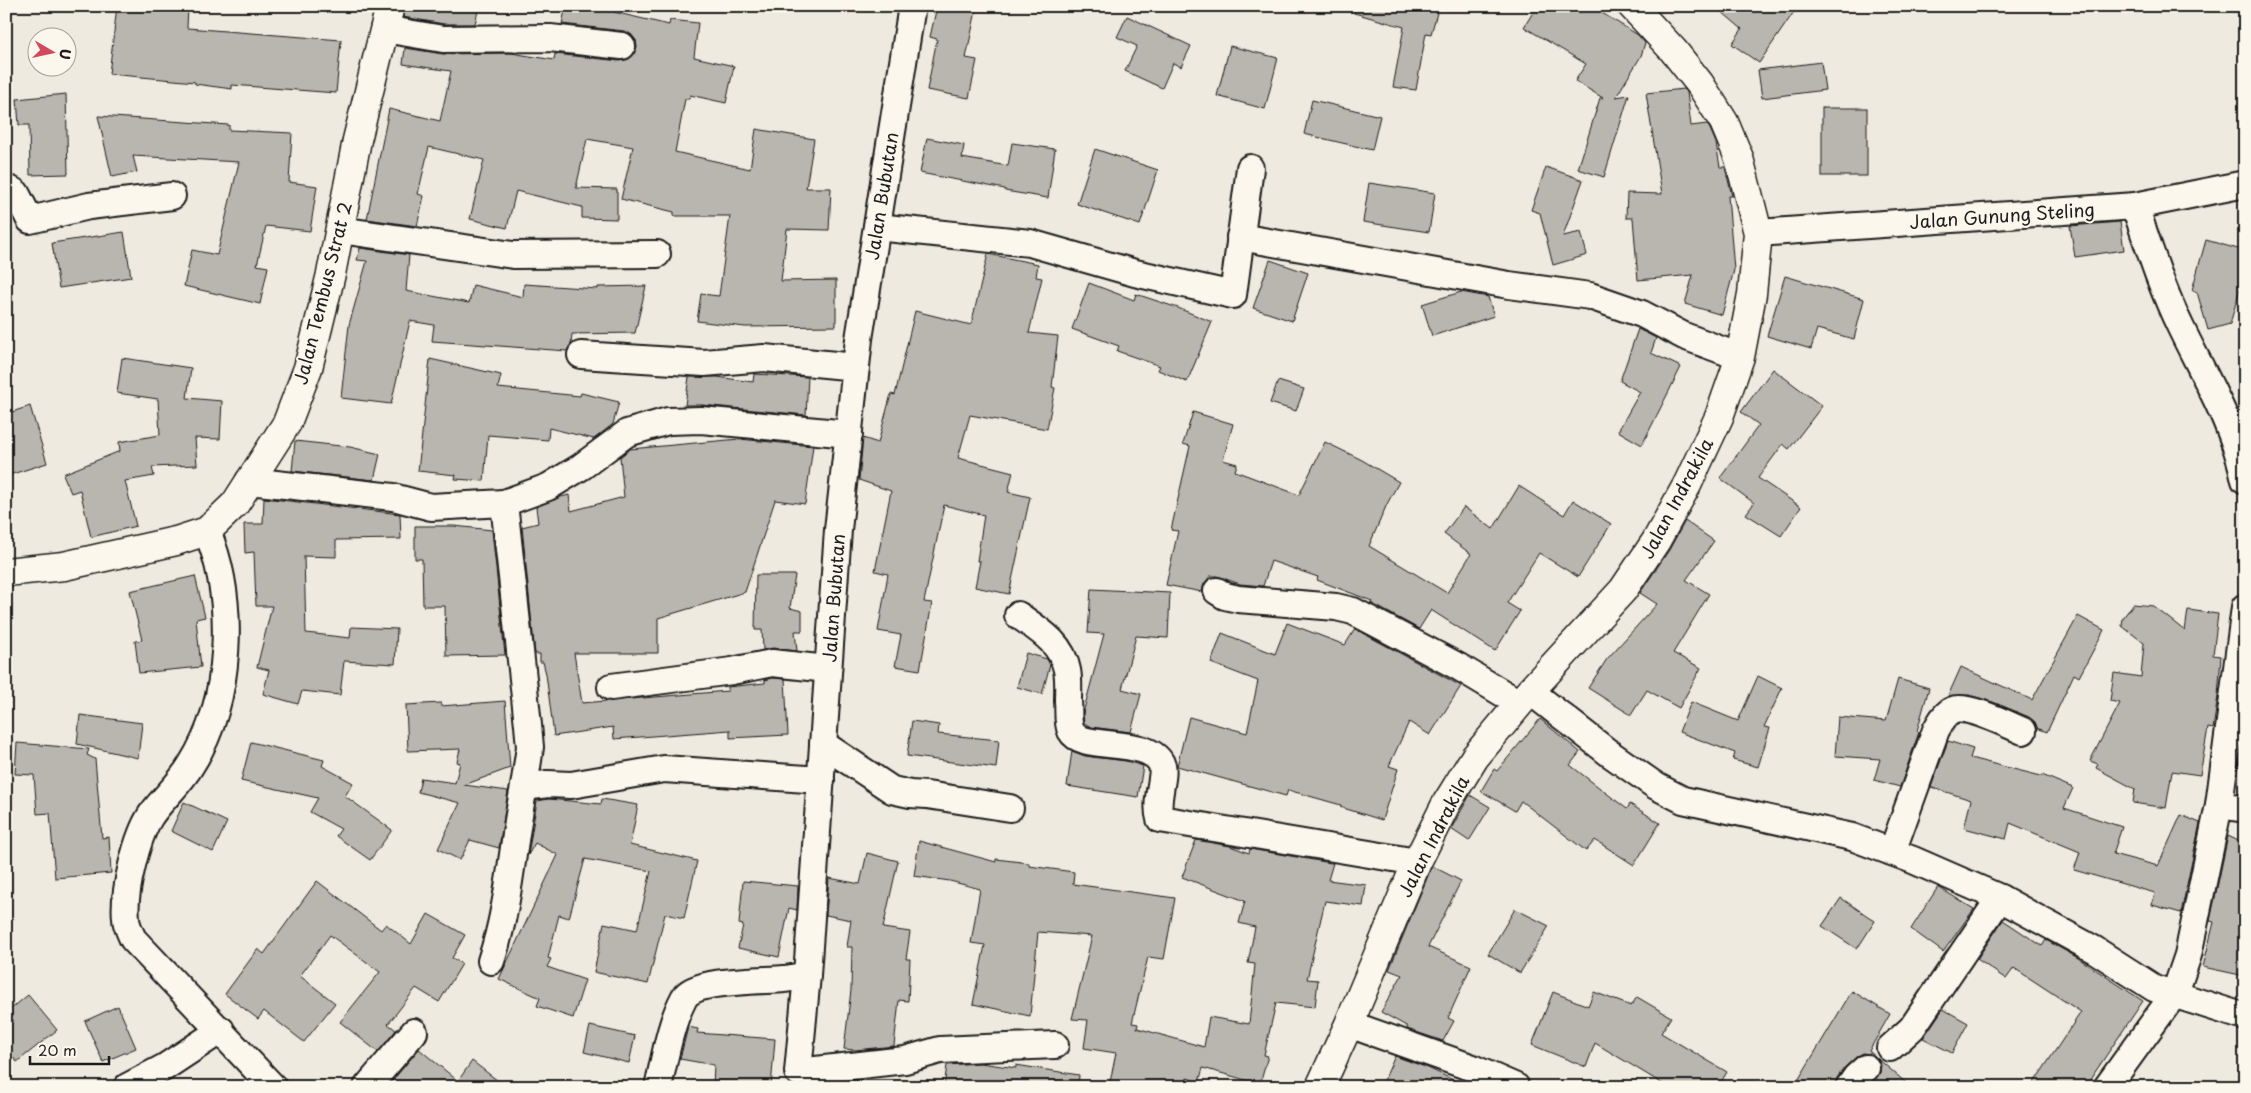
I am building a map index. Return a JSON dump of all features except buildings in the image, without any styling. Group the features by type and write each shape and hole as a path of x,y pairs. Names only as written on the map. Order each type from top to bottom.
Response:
{"street":[{"name":"Jalan Bubutan","path":"797,1079 821,780 838,530 856,367 912,6"},
{"name":"Jalan Indrakila","path":"1320,1087 1349,1024 1417,862 1446,804 1474,757 1525,697 1623,590 1656,541 1687,485 1719,417 1740,357 1752,294 1758,233 1739,158 1724,122 1700,84 1673,50 1632,6"},
{"path":"387,18 443,39 550,38 622,46"},
{"name":"Jalan Tembus Strat 2","path":"6,572 64,566 176,541 206,531 235,504 287,423 308,368 340,230 357,140 387,18"},
{"path":"877,227 1030,243 1135,273 1233,295 1250,168"},
{"name":"Jalan Gunung Steling","path":"1758,233 2135,206 2245,184"},
{"path":"6,191 11,190 16,193 30,220 88,206 172,196"},
{"path":"2135,206 2155,268 2226,417 2240,455 2245,480"},
{"path":"340,230 513,255 657,254"},
{"path":"1240,237 1509,285 1590,296 1642,314 1684,336 1740,357"},
{"path":"581,355 704,363 764,358 856,367"},
{"path":"249,481 393,496 431,507 504,503 548,487 581,467 627,433 668,421 701,420 849,434"},
{"path":"491,961 506,906 530,747 504,503"},
{"path":"206,531 216,554 222,576 226,656 217,704 204,742 192,765 150,816 134,856 126,902 126,919 133,939 273,1087"},
{"path":"1217,590 1225,596 1238,599 1336,607 1354,611 1442,658 1525,697 1656,786 1683,800 1852,837 1892,852 2000,898 2095,950 2154,988 2175,993 2245,1017"},
{"path":"2107,1087 2175,993 2188,955 2219,804 2243,643 2245,607"},
{"path":"1018,615 1053,640 1059,651 1067,670 1071,731 1076,736 1089,741 1134,748 1150,753 1160,762 1164,771 1157,808 1160,819 1417,862"},
{"path":"611,687 732,671 772,663 828,669"},
{"path":"1892,852 1936,730 1946,715 1956,708 1970,710 2023,731"},
{"path":"823,744 892,790 1010,808"},
{"path":"524,787 548,784 571,785 664,770 821,780"},
{"path":"2219,804 2245,809"},
{"path":"1890,1048 1912,1028 2000,898"},
{"path":"658,1087 674,1026 685,996 699,988 716,983 786,979 806,975"},
{"path":"1349,1024 1470,1067 1516,1087"},
{"path":"127,1087 165,1067 221,1030"},
{"path":"367,1087 414,1032"},
{"path":"797,1079 905,1060 940,1050 1055,1045"}]}
